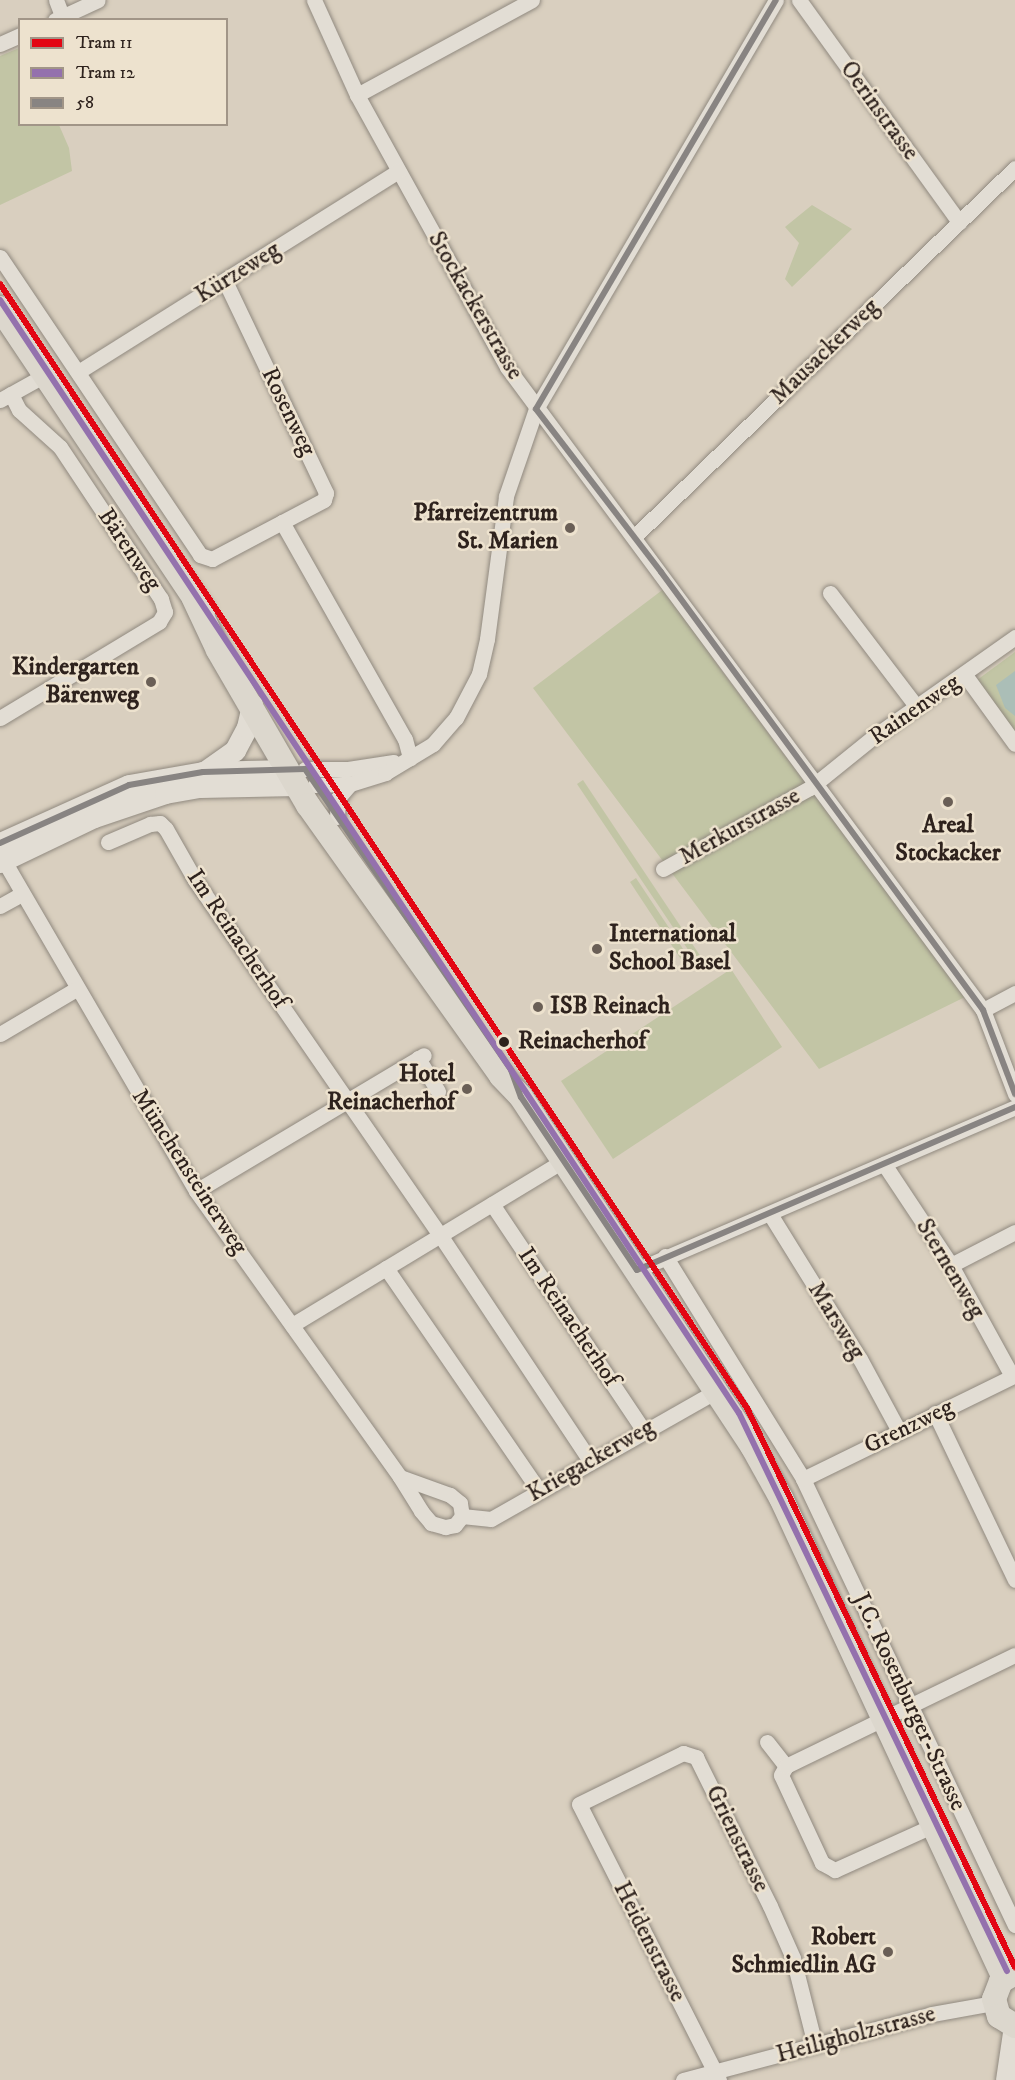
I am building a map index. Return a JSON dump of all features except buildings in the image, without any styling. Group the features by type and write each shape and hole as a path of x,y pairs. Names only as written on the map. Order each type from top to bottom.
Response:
{"main road":[{"path":"0,308 194,599 228,643 301,777 366,888 501,1076 521,1097 718,1390 782,1498 882,1720 1010,1976 997,1988 994,2003 999,2016 1014,2026 1006,2080"},
{"path":"194,599 218,651 252,705 301,777 337,817 511,1070 521,1097"},
{"path":"203,772 235,750 244,733 252,705"},
{"path":"1,855 107,792 163,777 203,772 301,777"},
{"path":"1,855 93,817 165,793 200,787 301,777"}],"street":[{"path":"56,0 58,18 98,0"},
{"name":"Stockackerstrasse","path":"314,0 357,95 507,367 536,409 635,536 983,1010 1015,1094"},
{"path":"301,777 350,784 385,773 433,744 456,718 479,674 488,639 506,496 536,409 776,0"},
{"name":"Oerinstrasse","path":"799,0 959,222"},
{"path":"357,95 526,1"},
{"path":"0,44 18,36"},
{"name":"Mausackerweg","path":"635,536 1015,168"},
{"name":"Kürzeweg","path":"78,372 398,171"},
{"name":"Rosenweg","path":"0,257 200,555 212,559 324,500 326,493 225,281"},
{"path":"6,397 45,375"},
{"name":"Bärenweg","path":"0,718 159,622 165,612 161,599 60,447 6,397"},
{"path":"282,522 400,730 410,758"},
{"path":"830,593 917,707"},
{"name":"Rainenweg","path":"816,783 1015,637"},
{"path":"965,675 1015,744"},
{"path":"301,777 410,758"},
{"name":"Merkurstrasse","path":"663,869 816,783"},
{"path":"337,817 338,798 350,784"},
{"name":"Im Reinacherhof","path":"108,842 150,824 160,823 166,829 195,880 440,1235 590,1461"},
{"name":"Münchensteinerweg","path":"1,855 76,989 196,1191 400,1477 411,1498 431,1522 445,1527 455,1525 462,1516"},
{"path":"0,906 22,894"},
{"path":"0,1034 76,989"},
{"path":"983,1010 1015,993"},
{"path":"196,1191 421,1056 438,1091"},
{"path":"637,1270 1015,1107"},
{"path":"292,1325 564,1161"},
{"name":"Sternenweg","path":"884,1164 951,1265 1013,1375"},
{"name":"Im Reinacherhof","path":"492,1204 644,1431"},
{"name":"Marsweg","path":"770,1214 860,1359 899,1431"},
{"path":"951,1265 1015,1232"},
{"name":"J.C. Rosenburger-Strasse","path":"665,1256 803,1479 1015,1925"},
{"path":"386,1268 539,1491"},
{"name":"Grenzweg","path":"803,1479 1013,1375"},
{"name":"Kriegackerweg","path":"462,1516 490,1519 718,1390"},
{"path":"935,1413 1015,1580"},
{"path":"400,1477 450,1495 460,1503 462,1516"},
{"path":"933,1826 835,1870 822,1863 781,1775 786,1766 1015,1654"},
{"path":"767,1742 786,1766"},
{"name":"Grienstrasse","path":"579,1804 683,1753 696,1757 793,1958 815,2045"},
{"name":"Heidenstrasse","path":"579,1804 717,2076"},
{"name":"Heiligholzstrasse","path":"683,2080 717,2076 815,2045 932,2014 994,2003"}],"green space":[{"path":"18,48 18,126 59,126 69,148 72,171 0,205 0,56"},
{"path":"812,205 852,229 792,287 785,279 799,243 785,227"},
{"path":"665,588 719,667 965,997 819,1069 533,688"},
{"path":"1015,652 1015,739 973,683"},
{"path":"583,780 709,969 703,972 577,784"},
{"path":"636,878 695,967 688,970 630,882"},
{"path":"731,969 782,1047 613,1159 561,1081"}],"shaded area":[{"path":"1015,671 1015,716 1005,708 996,685"}],"tram line":[{"name":"11","path":"0,284 747,1408 1015,1967"},
{"name":"12","path":"0,300 739,1413 1007,1971"}],"transit line":[{"name":"58","path":"536,409 776,0"},
{"name":"58","path":"536,409 661,572 983,1010 1015,1094"},
{"name":"58","path":"0,843 129,785 203,772 305,769 511,1070 521,1097 637,1270"},
{"name":"58","path":"637,1270 1015,1107"}],"place":[{"name":"Pfarreizentrum St. Marien","path":"570,528"},
{"name":"Kindergarten Bärenweg","path":"151,682"},
{"name":"Areal Stockacker","path":"948,802"},
{"name":"International School Basel","path":"597,949"},
{"name":"ISB Reinach","path":"538,1007"},
{"name":"Reinacherhof","path":"504,1042"},
{"name":"Hotel Reinacherhof","path":"467,1089"},
{"name":"Robert Schmiedlin AG","path":"888,1952"}]}
